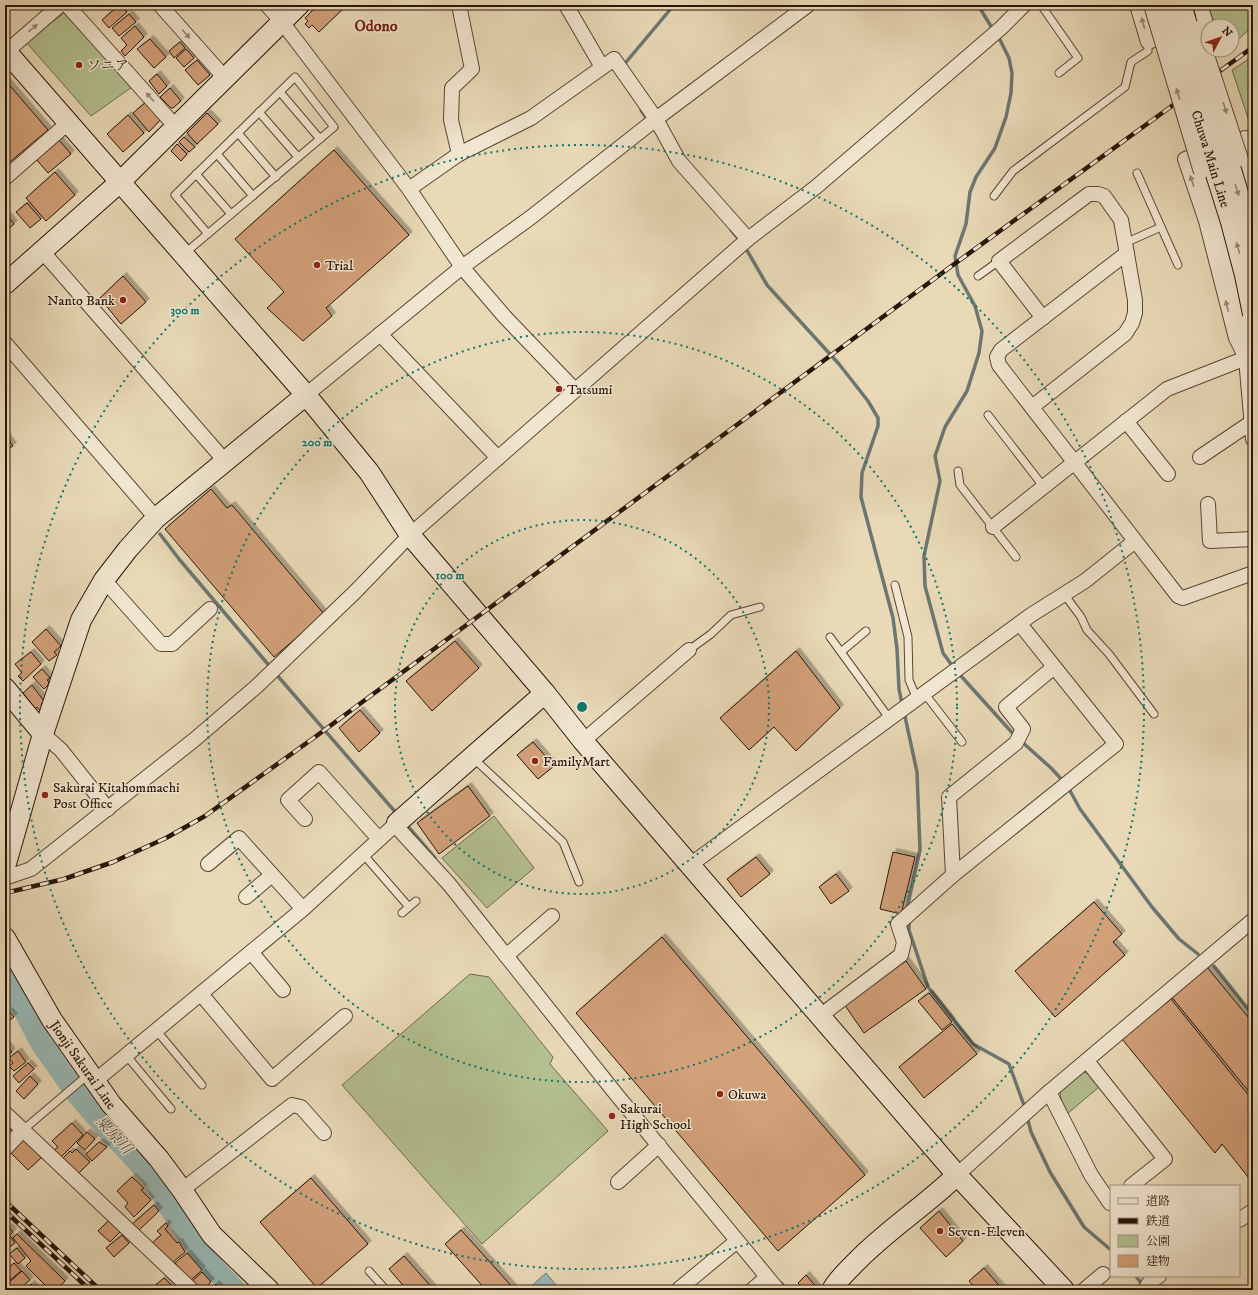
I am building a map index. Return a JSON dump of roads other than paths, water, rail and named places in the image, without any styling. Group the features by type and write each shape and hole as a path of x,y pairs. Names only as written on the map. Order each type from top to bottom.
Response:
{"street":[{"path":"60,5 5,52 184,254 306,395 368,472 410,535 690,865 957,1175 1064,1290"},
{"path":"67,5 176,126"},
{"path":"160,5 225,78"},
{"path":"267,5 282,22 409,189 462,266 505,317 575,390"},
{"path":"5,284 120,182 299,5"},
{"path":"459,5 472,69 452,88 451,120 460,154"},
{"path":"566,5 602,67"},
{"path":"5,878 31,869 194,740 272,672 410,535 748,240 828,177 1000,28 1024,5"},
{"path":"1137,5 1148,42 1205,20 1200,5"},
{"path":"1151,5 1201,172 1239,309 1246,358 1253,439"},
{"name":"Chuwa Main Line","path":"1163,5 1230,222 1245,275 1253,314"},
{"name":"Chuwa Main Line","path":"1181,5 1245,216 1253,249"},
{"path":"1190,5 1247,160"},
{"path":"5,867 43,734 81,620 104,580 128,549 156,518 462,266 530,218 799,8"},
{"path":"409,189 460,154 531,118 614,59 656,119 679,161 748,240"},
{"path":"5,178 68,123"},
{"path":"1246,358 1236,338 1206,221 1184,159 1245,138 1253,194"},
{"path":"1032,408 1125,334 1132,324 1135,313 1135,300 1121,220 1112,204 1104,196 1089,194 999,262 1043,318"},
{"path":"1126,248 1043,318 1001,350 997,357 999,365 1178,596 1183,598 1253,573"},
{"path":"42,251 225,461"},
{"path":"380,334 498,458"},
{"path":"5,343 156,518"},
{"path":"992,527 1167,389 1246,358"},
{"path":"1126,421 1168,474"},
{"path":"1200,457 1252,422"},
{"path":"1208,504 1210,541 1253,539"},
{"path":"690,865 889,718 1020,624 1064,594 1085,582 1135,541"},
{"path":"104,580 161,644 172,644 210,609"},
{"path":"820,1016 901,955 904,942 898,924 953,875 1116,744 1020,624"},
{"path":"584,741 689,650"},
{"path":"953,875 949,797 1018,740 1023,729 1006,707 1054,667"},
{"path":"5,688 43,734 61,750 108,809"},
{"path":"88,1078 126,1055 251,952 302,909 399,821 545,693"},
{"path":"305,819 288,800 319,772 379,839"},
{"path":"399,821 449,884 510,953 659,1144 778,1290"},
{"path":"208,864 239,838 302,909"},
{"path":"246,897 272,875"},
{"path":"510,953 552,916"},
{"path":"832,1290 837,1281 892,1229 926,1204 1049,1092 1253,920"},
{"name":"Jionji Sakurai Line","path":"5,938 52,1020 88,1078 159,1159 212,1235 269,1290"},
{"path":"251,952 283,990"},
{"path":"201,994 272,1079 345,1016"},
{"path":"1087,1061 1165,1159 1132,1185"},
{"path":"1049,1092 1091,1175 1110,1203"},
{"path":"182,1190 292,1105 301,1107 324,1133"},
{"path":"5,1113 192,1290"},
{"path":"5,1149 23,1130"},
{"path":"618,1182 659,1144"},
{"path":"1240,1219 1253,1211"},
{"path":"678,1289 737,1241"},
{"path":"1084,1290 1103,1274"},
{"path":"752,1290 767,1277"}],"lane":[{"path":"1042,5 1078,58 1058,73"},
{"path":"994,196 1013,172 1125,87 1131,62 1148,51 1148,42"},
{"path":"184,254 208,234 231,214 276,177 298,157 334,128 295,77 175,195 208,234"},
{"path":"280,92 320,139"},
{"path":"259,112 298,157"},
{"path":"238,133 276,177"},
{"path":"217,154 253,196"},
{"path":"196,174 231,214"},
{"path":"1138,174 1178,265"},
{"path":"1126,248 1161,227"},
{"path":"978,276 999,262"},
{"path":"988,415 1043,486"},
{"path":"958,471 960,485 1016,557"},
{"path":"895,585 908,637 909,680 913,702 962,742"},
{"path":"1064,594 1081,617 1087,630 1109,654 1154,714"},
{"path":"689,650 711,634 731,615 760,607"},
{"path":"841,652 866,631"},
{"path":"830,638 889,718"},
{"path":"472,757 563,842 579,882"},
{"path":"363,854 409,907"},
{"path":"402,913 416,901"},
{"path":"156,1030 202,1085"},
{"path":"126,1055 171,1109"},
{"path":"23,1130 54,1103 88,1078"},
{"path":"370,1271 386,1290"}],"water":[{"path":"546,1273 560,1290 528,1289"}],"waterway":[{"path":"622,67 674,5"},
{"path":"978,5 992,28"},
{"path":"951,664 943,653 925,586 924,556 940,481 935,456 945,427 967,391 979,353 982,331 975,306 958,275 955,256 966,224 970,192 976,177 995,148 1006,117 1011,93 1012,73 1009,58 999,38"},
{"path":"641,110 649,122"},
{"path":"731,230 741,242"},
{"path":"745,247 767,285 839,364 868,401 878,418 878,426 862,473 861,497 893,618 897,649 899,689 902,704"},
{"path":"160,534 179,559 272,669"},
{"path":"276,674 397,814"},
{"path":"961,676 1016,737"},
{"path":"904,712 917,772 920,850 908,904 908,911"},
{"path":"1021,741 1064,782"},
{"path":"1068,787 1080,809 1152,907 1179,939 1198,954"},
{"path":"405,823 435,858"},
{"path":"909,919 909,930 928,987 973,1044 1009,1064 1025,1108"},
{"path":"1214,966 1253,1015"},
{"name":"粟原川","path":"5,973 41,1043 77,1094 152,1177 172,1211 206,1260 235,1290"},
{"path":"1027,1116 1031,1132 1050,1172 1084,1227 1110,1249"},
{"path":"1137,1277 1143,1286"},
{"path":"781,1283 787,1290"}],"railway":[{"path":"5,893 64,879 113,862 166,838 205,816 315,737 953,265 1253,47"},
{"path":"5,1201 100,1290"},
{"path":"5,1211 90,1290"}],"place":[{"name":"ソニア","path":"79,65"},
{"name":"Trial","path":"317,265"},
{"name":"Nanto Bank","path":"123,300"},
{"name":"Tatsumi","path":"559,389"},
{"name":"FamilyMart","path":"535,761"},
{"name":"Sakurai Kitahommachi Post Office","path":"45,795"},
{"name":"Okuwa","path":"720,1094"},
{"name":"Sakurai High School","path":"612,1116"},
{"name":"Seven-Eleven","path":"940,1231"}],"district":[{"name":"Odono","path":"376,25"}]}
